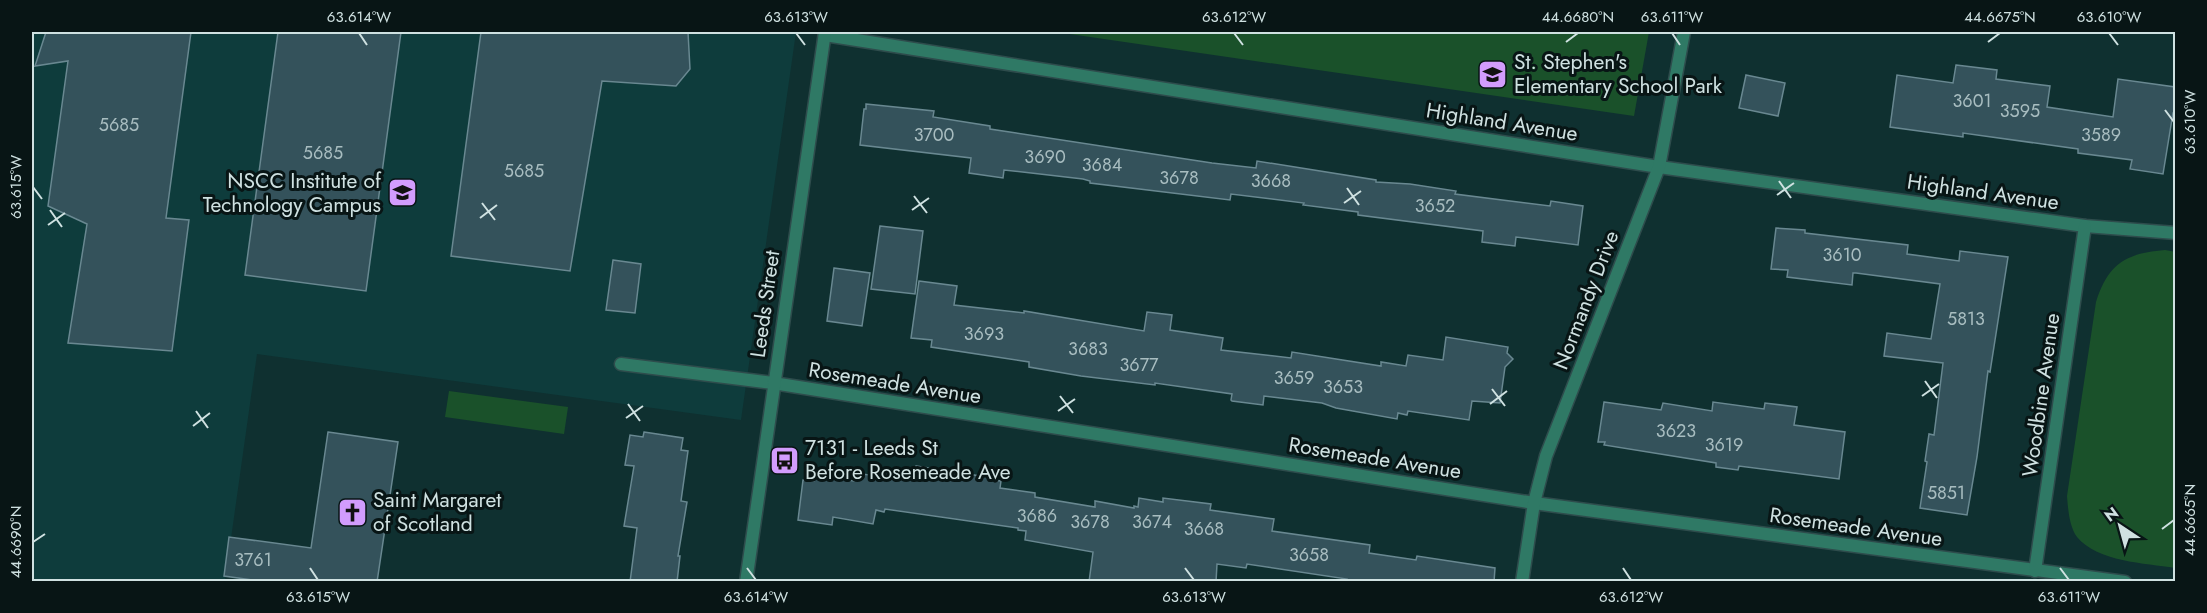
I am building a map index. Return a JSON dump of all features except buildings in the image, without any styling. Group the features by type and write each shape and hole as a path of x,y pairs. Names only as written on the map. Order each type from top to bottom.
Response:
{"street":[{"name":"Normandy Drive","path":"1522,582 1534,503 1546,456 1659,167 1683,32"},
{"name":"Highland Avenue","path":"825,33 1659,167 2085,226 2175,234"},
{"name":"Leeds Street","path":"746,582 825,33"},
{"name":"Woodbine Avenue","path":"2035,571 2085,226"},
{"name":"Rosemeade Avenue","path":"621,364 773,383 1534,503 2125,582"}],"shaded area":[{"name":"NSCC Institute of Technology Campus","path":"32,32 796,32 741,420 257,354 225,581 32,581"}],"green space":[{"name":"St. Stephen's Elementary School Park","path":"1056,32 1649,32 1634,116"},
{"path":"2165,250 2176,252 2175,568 2123,560 2097,552 2086,545 2077,537 2072,528 2067,496 2096,302 2101,289 2106,278 2120,263 2139,254"},
{"path":"449,391 568,407 564,434 445,417"}],"place":[{"name":"St. Stephen's Elementary School Park","path":"1493,74"},
{"name":"NSCC Institute of Technology Campus","path":"402,193"},
{"name":"7131 - Leeds St Before Rosemeade Ave","path":"784,460"},
{"name":"Saint Margaret of Scotland","path":"352,512"}]}
